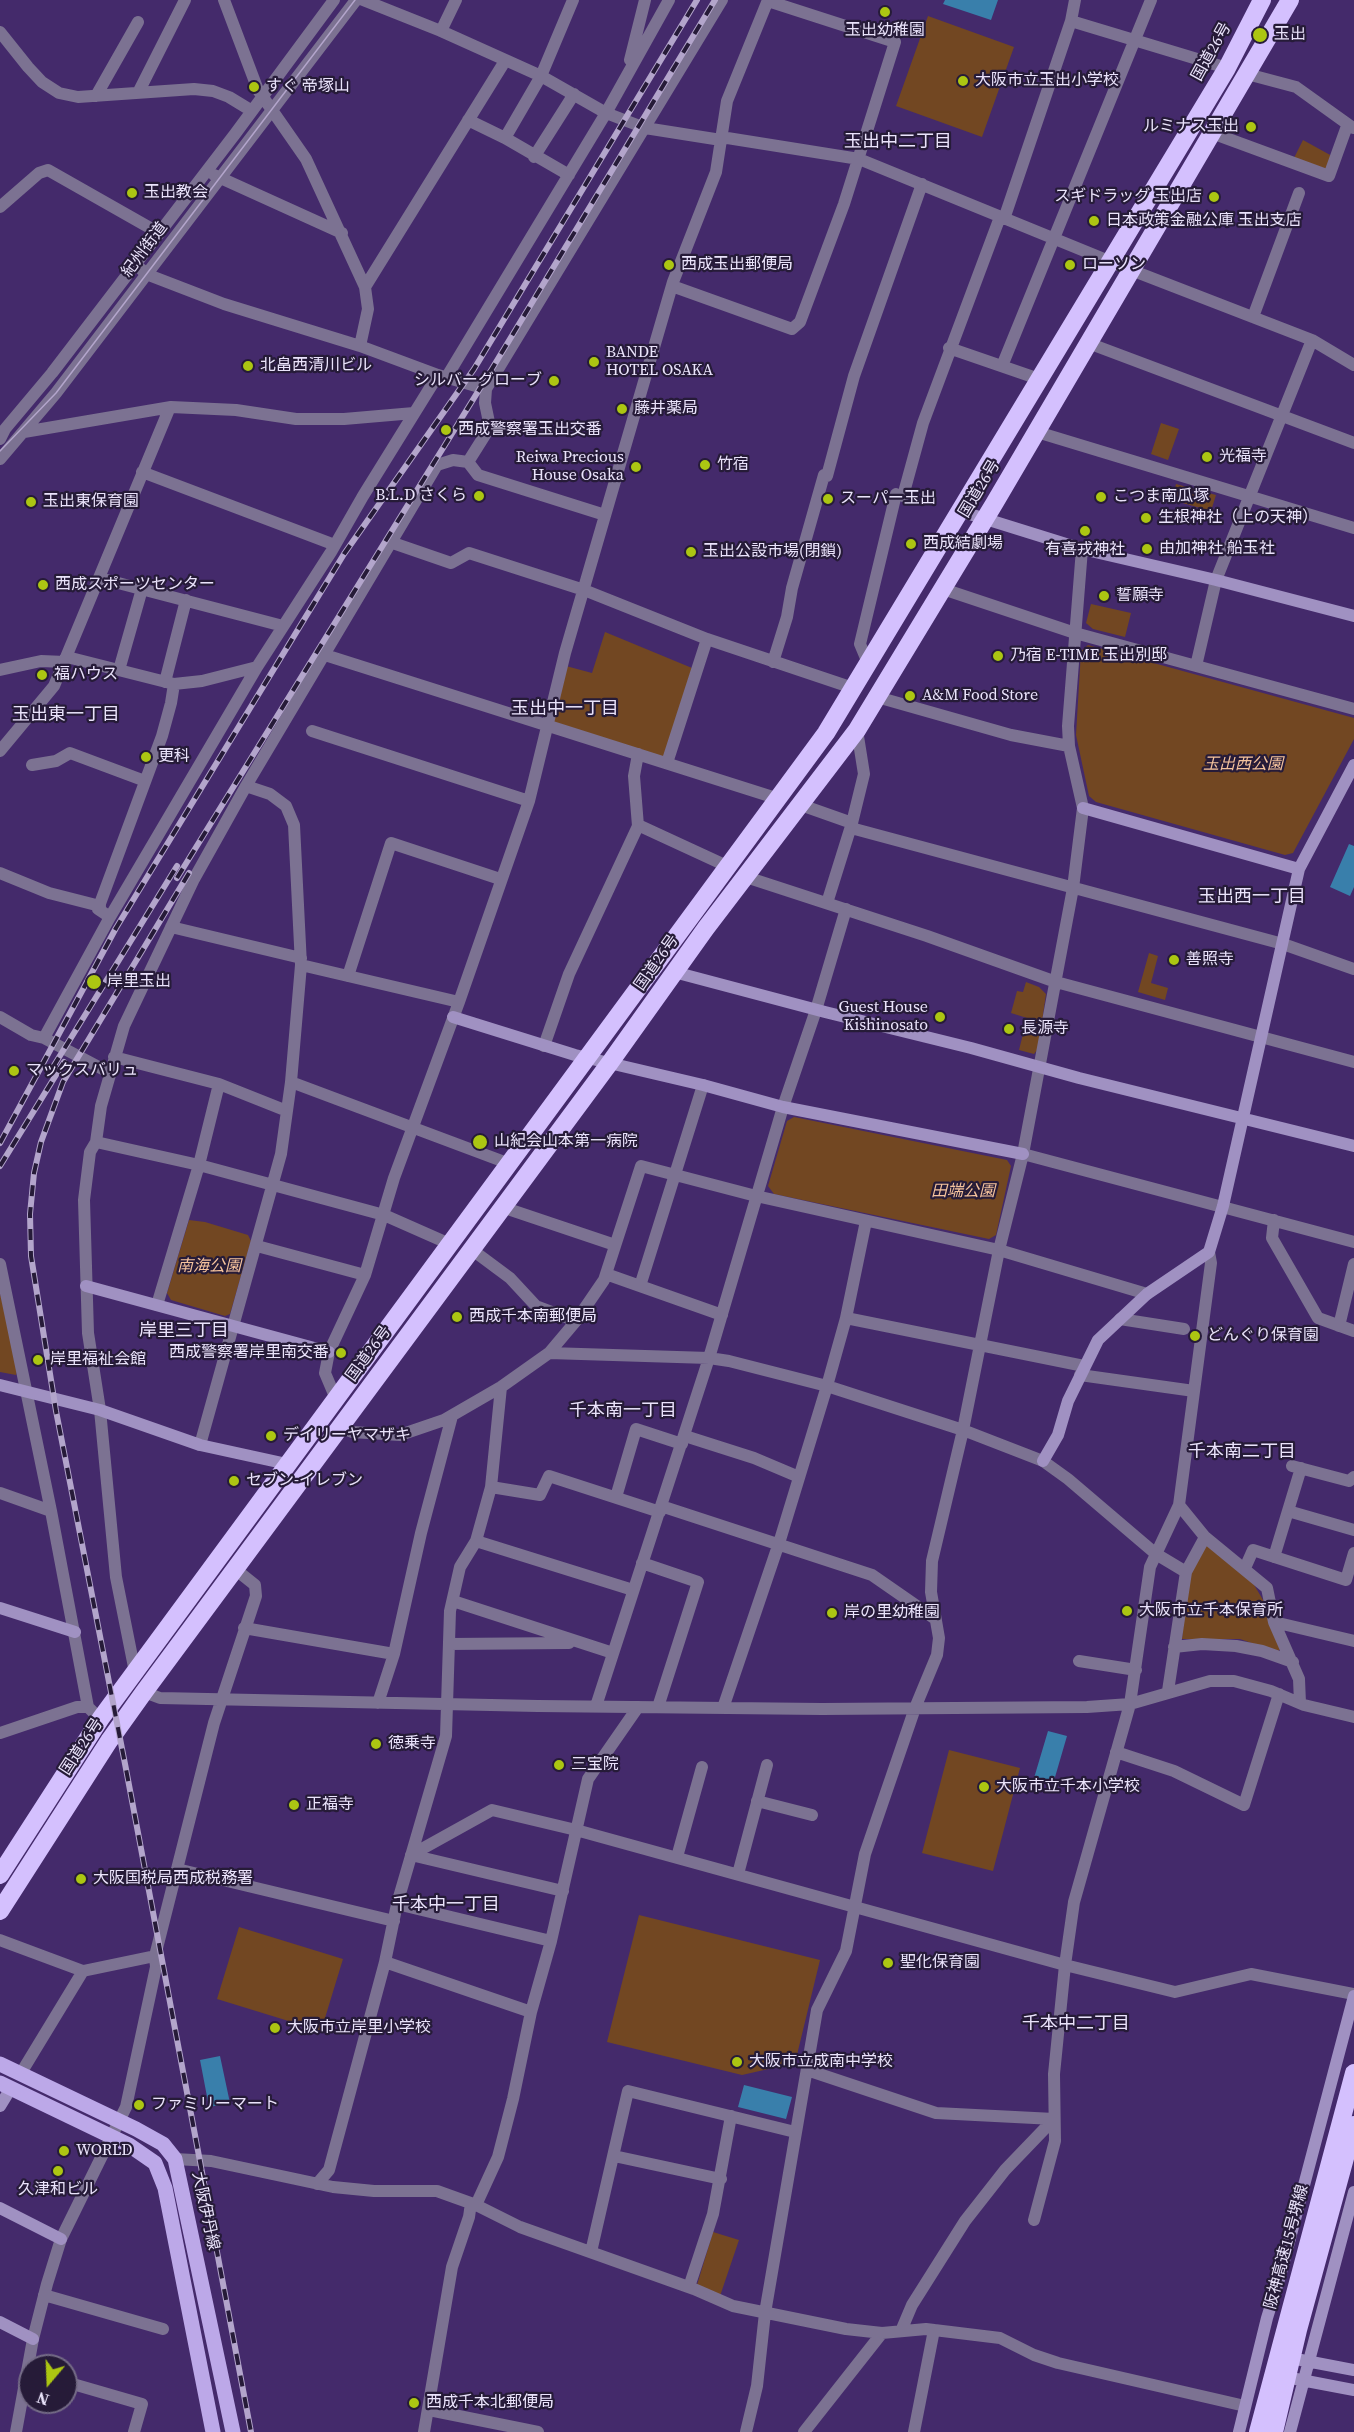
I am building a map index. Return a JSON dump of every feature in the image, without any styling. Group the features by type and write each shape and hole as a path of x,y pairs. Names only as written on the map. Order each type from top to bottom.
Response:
{"highway":[{"name":"国道26号","path":"0,1875 95,1713 135,1672 287,1464 452,1245 826,733 1227,68 1262,0"},
{"name":"国道26号","path":"0,1911 109,1741 144,1692 609,1064 674,972 857,730 1037,432 1290,0"},
{"name":"阪神高速15号堺線","path":"1258,2432 1354,2073"},
{"name":"阪神高速15号堺線","path":"1274,2432 1354,2125"}],"main road":[{"name":"大阪伊丹線","path":"0,2064 163,2144 175,2159 233,2432"},
{"path":"5,2086 112,2136 155,2163 165,2188 213,2432"}],"street":[{"path":"138,93 185,0"},
{"path":"224,0 258,90 306,159 365,287 368,309 360,345"},
{"name":"紀州街道","path":"0,439 4,423 52,373 334,0"},
{"name":"紀州街道","path":"0,459 56,393 356,0"},
{"path":"363,0 441,31 541,76 606,113 645,128 859,159 1131,270 1312,340 1354,365"},
{"path":"441,31 456,0"},
{"path":"505,138 541,76 573,0"},
{"path":"625,78 645,0"},
{"path":"44,1038 110,917 257,667 335,545 414,413 442,376 568,175 606,113 669,0"},
{"path":"468,462 490,427 485,403 486,389 722,0"},
{"path":"868,663 860,644 899,495 949,348 1002,218 1071,21 1076,0"},
{"path":"1002,366 1151,0"},
{"path":"336,1399 324,1373 328,1352 365,1275 394,1178 459,1002 529,801 546,727 604,515 672,286 716,172 727,101 768,1 895,42 859,159 800,322 792,329 672,286"},
{"path":"1071,21 1227,68"},
{"path":"96,96 138,22"},
{"path":"0,32 42,81 59,93 78,97 194,89 213,91 252,111"},
{"path":"365,287 505,60"},
{"path":"1212,133 1329,176 1351,127 1296,87 1247,74"},
{"path":"534,157 574,94"},
{"path":"468,120 505,138 568,175"},
{"path":"0,207 39,173 48,170 159,233"},
{"path":"206,172 342,233"},
{"path":"773,662 787,617 792,588 855,376 922,184"},
{"path":"1253,317 1299,193"},
{"path":"135,265 147,274 224,304 360,345 442,376 486,389"},
{"path":"1196,666 1216,580 1312,340"},
{"path":"1088,343 1354,443"},
{"path":"949,348 1039,379"},
{"path":"24,432 170,407 236,410 296,419 344,419 414,413"},
{"path":"0,752 54,686 170,407"},
{"path":"1037,432 1354,528"},
{"path":"135,1672 116,1577 100,1410 88,1333 84,1200 90,1152 96,1142 101,1106 124,1026 194,879 246,786 437,465 453,460 468,462 478,475 604,515"},
{"path":"142,472 335,545"},
{"path":"960,511 1082,549 1216,580 1354,616"},
{"path":"390,542 451,563 469,553 584,590 707,639 853,688"},
{"path":"746,2432 757,2386 765,2313 783,2221 795,2132 817,2010 846,1951 857,1906 865,1854 915,1708 937,1655 939,1638 931,1593 932,1561 963,1430 999,1250 1023,1154 1073,888 1083,808 1069,746 1068,726 1082,549"},
{"path":"99,578 283,626"},
{"path":"119,670 142,589"},
{"path":"943,589 1075,633 1354,709"},
{"path":"110,917 98,909 162,736 171,703 169,683 186,600"},
{"path":"667,763 707,639"},
{"path":"325,655 546,727 638,753 779,799"},
{"path":"0,670 66,659 169,683 202,681 257,667"},
{"path":"877,698 1011,735 1069,746"},
{"path":"827,903 852,825 864,774 857,730"},
{"path":"312,731 529,801"},
{"path":"32,765 56,761 70,753 145,782"},
{"path":"544,1046 569,974 638,825 634,776 638,753"},
{"path":"1034,2220 1055,2141 1054,2074 1074,1902 1130,1704 1150,1567 1179,1505 1211,1263 1209,1252 1223,1206 1299,869 1354,765"},
{"path":"200,1445 281,1154 291,1082 301,962 294,825 286,806 270,794 246,786"},
{"path":"801,805 852,825 1073,888 1283,944 1354,969"},
{"path":"1083,808 1299,869"},
{"path":"638,825 729,867"},
{"path":"348,976 391,843 500,879"},
{"path":"0,873 49,892 100,906"},
{"path":"746,877 1056,982 1354,1062"},
{"path":"596,1706 709,1358 783,1107 816,1010 846,909"},
{"path":"171,927 348,976 459,1002"},
{"path":"674,972 1354,1146"},
{"path":"0,1017 31,1035 44,1038 110,1073"},
{"path":"453,1017 609,1064 703,1085 783,1107 1023,1154 1354,1242"},
{"path":"114,1057 219,1084 287,1111"},
{"path":"291,1082 510,1164"},
{"path":"157,1305 199,1165 219,1084"},
{"path":"640,1286 703,1085"},
{"path":"96,1142 199,1165 384,1215 452,1245"},
{"path":"339,1427 352,1432 400,1435 452,1416 501,1387 549,1353 576,1321 604,1281 641,1166 756,1196 999,1250 1147,1294"},
{"path":"502,1207 615,1245"},
{"path":"1274,1220 1272,1238 1318,1318 1354,1330"},
{"path":"723,1708 778,1544 827,1386 846,1318 866,1221"},
{"path":"257,1246 365,1275"},
{"path":"471,1249 510,1278 536,1306 576,1321"},
{"path":"1043,1461 1058,1435 1068,1401 1098,1340 1147,1294 1209,1252"},
{"path":"0,1264 75,1632 95,1713"},
{"path":"1339,1326 1354,1264"},
{"path":"606,1274 722,1315"},
{"path":"86,1286 328,1352"},
{"path":"846,1318 1082,1370 1194,1390"},
{"path":"1120,1318 1184,1329"},
{"path":"549,1353 729,1360 827,1386 963,1430 1043,1461 1068,1479 1156,1554 1186,1572"},
{"path":"0,1385 100,1410 200,1445 287,1464"},
{"path":"317,2184 329,2170 385,1962 397,1904 446,1736 453,1601 460,1567 476,1541 491,1487 501,1387"},
{"path":"378,1702 394,1654 421,1533 452,1416"},
{"path":"616,1497 636,1429 753,1458 799,1477"},
{"path":"1274,1557 1288,1511 1297,1467 1348,1481 1354,1477"},
{"path":"491,1487 540,1495 549,1476 778,1544 872,1575 934,1618"},
{"path":"0,1493 51,1510"},
{"path":"1179,1505 1205,1537 1267,1588 1274,1622 1299,1679 1300,1703"},
{"path":"1288,1511 1354,1530"},
{"path":"1168,1691 1186,1572 1205,1537"},
{"path":"476,1541 633,1590"},
{"path":"1245,1568 1253,1550 1346,1580 1354,1553"},
{"path":"642,1563 698,1582 658,1707"},
{"path":"31,2354 44,2295 61,2239 126,2107 156,1967 155,1956 177,1869 221,1700 256,1596 255,1585 235,1569"},
{"path":"453,1601 613,1653"},
{"path":"0,1608 75,1632"},
{"path":"1274,1622 1354,1641"},
{"path":"244,1628 394,1654"},
{"path":"449,1644 579,1642"},
{"path":"1174,1647 1202,1644 1236,1646 1262,1651 1293,1662"},
{"path":"1079,1662 1136,1670"},
{"path":"144,1692 160,1698 221,1700 638,1707 1087,1707 1130,1704 1168,1691 1210,1681 1234,1681 1279,1694 1300,1703 1354,1717"},
{"path":"1116,1752 1174,1771 1244,1805 1279,1694"},
{"path":"0,1733 77,1707 95,1713"},
{"path":"424,2432 452,2267 474,2204 498,2157 588,1779 638,1707"},
{"path":"738,1874 767,1765"},
{"path":"677,1857 702,1767"},
{"path":"757,1802 812,1815"},
{"path":"411,1855 492,1810 576,1830 1065,1965 1175,1992 1251,1974 1354,1995 1258,2351 1239,2432"},
{"path":"411,1855 563,1891"},
{"path":"177,1869 394,1921"},
{"path":"397,1904 551,1941"},
{"path":"0,1940 83,1971 155,1956"},
{"path":"385,1962 531,2012"},
{"path":"21,2073 83,1971"},
{"path":"807,2070 936,2113 1054,2119"},
{"path":"0,2106 5,2086"},
{"path":"591,2252 628,2091 795,2132"},
{"path":"689,2287 713,2214 731,2116"},
{"path":"901,2331 912,2305 965,2221 1005,2170 1054,2119"},
{"path":"614,2156 720,2179"},
{"path":"175,2159 211,2161 317,2184 374,2191 437,2191 474,2204 520,2227 689,2287 733,2306 829,2327 882,2333 934,2330 1000,2338 1034,2355 1058,2363 1245,2406"},
{"path":"1290,2432 1354,2192"},
{"path":"0,2208 61,2239"},
{"path":"44,2295 163,2329"},
{"path":"0,2322 33,2339"},
{"path":"914,2432 934,2330"},
{"path":"804,2432 882,2333"},
{"path":"1258,2351 1354,2370"},
{"path":"1253,2372 1354,2390"},
{"path":"78,2385 142,2404 134,2432"},
{"path":"429,2409 535,2432"},
{"path":"16,2432 20,2414"}],"green space":[{"path":"928,16 1014,47 982,137 896,106"},
{"path":"1303,140 1332,156 1327,169 1294,158"},
{"path":"1161,423 1179,429 1168,460 1151,454"},
{"path":"1176,484 1216,495 1211,511 1172,500"},
{"path":"1091,604 1131,613 1125,637 1093,629 1086,623"},
{"path":"605,632 692,668 663,759 555,724 552,720 566,666 592,673"},
{"name":"玉出西公園","path":"1088,645 1354,718 1354,739 1293,853 1285,855 1096,802 1089,796 1076,735 1081,651"},
{"path":"1149,953 1158,956 1151,983 1168,988 1165,1000 1138,992"},
{"path":"1026,982 1039,987 1046,994 1038,1049 1034,1054 1019,1050 1027,1018 1011,1013 1017,991 1023,992"},
{"name":"田端公園","path":"794,1117 1007,1160 1011,1166 996,1235 989,1239 774,1194 768,1186 787,1121"},
{"name":"南海公園","path":"189,1220 205,1222 248,1235 251,1241 230,1314 225,1316 171,1300 167,1293"},
{"path":"0,1293 18,1368 16,1375 0,1372"},
{"path":"1209,1545 1253,1583 1266,1605 1283,1647 1277,1652 1240,1639 1182,1639 1188,1578 1203,1546"},
{"path":"949,1750 1020,1768 993,1871 922,1853"},
{"path":"639,1915 820,1960 795,2063 742,2075 607,2042"},
{"path":"239,1927 343,1959 321,2031 217,1999"},
{"path":"713,2232 739,2240 720,2296 697,2285"}],"water":[{"path":"945,0 998,0 991,20 943,4"},
{"path":"1349,844 1354,846 1354,887 1350,896 1330,887"},
{"path":"1048,1731 1067,1736 1053,1784 1034,1778"},
{"path":"220,2056 230,2103 209,2107 200,2060"},
{"path":"744,2085 792,2097 786,2119 738,2107"}],"tram line":[{"path":"0,451 56,393 355,0"}],"railway":[{"path":"0,1143 116,928 344,554 474,369 697,0"},
{"path":"177,878 487,377 715,0"},
{"path":"53,1067 177,866"},
{"path":"189,873 63,1082 41,1142 34,1173 30,1214 31,1256 56,1411 251,2432"},
{"path":"0,1166 64,1062"}],"place":[{"name":"玉出幼稚園","path":"885,12"},
{"name":"玉出","path":"1260,35"},
{"name":"大阪市立玉出小学校","path":"963,81"},
{"name":"すぐ 帝塚山","path":"254,87"},
{"name":"ルミナス玉出","path":"1251,127"},
{"name":"玉出教会","path":"132,193"},
{"name":"スギドラッグ 玉出店","path":"1214,197"},
{"name":"日本政策金融公庫 玉出支店","path":"1094,221"},
{"name":"西成玉出郵便局","path":"669,265"},
{"name":"ローソン","path":"1070,265"},
{"name":"BANDE HOTEL OSAKA","path":"594,362"},
{"name":"北畠西清川ビル","path":"248,366"},
{"name":"シルバーグローブ","path":"554,381"},
{"name":"藤井薬局","path":"622,409"},
{"name":"西成警察署玉出交番","path":"446,430"},
{"name":"光福寺","path":"1207,457"},
{"name":"竹宿","path":"705,465"},
{"name":"Reiwa Precious House Osaka","path":"636,467"},
{"name":"B.L.D さくら","path":"479,496"},
{"name":"こつま南瓜塚","path":"1101,497"},
{"name":"スーパー玉出","path":"828,499"},
{"name":"玉出東保育園","path":"31,502"},
{"name":"生根神社（上の天神）","path":"1146,518"},
{"name":"有喜戎神社","path":"1085,531"},
{"name":"西成結劇場","path":"911,544"},
{"name":"由加神社 船玉社","path":"1147,549"},
{"name":"玉出公設市場(閉鎖)","path":"691,552"},
{"name":"西成スポーツセンター","path":"43,585"},
{"name":"誓願寺","path":"1104,596"},
{"name":"乃宿 E-TIME 玉出別邸","path":"998,656"},
{"name":"福ハウス","path":"42,675"},
{"name":"A&M Food Store","path":"910,696"},
{"name":"更科","path":"146,757"},
{"name":"善照寺","path":"1174,960"},
{"name":"岸里玉出","path":"94,982"},
{"name":"Guest House Kishinosato","path":"940,1017"},
{"name":"長源寺","path":"1009,1029"},
{"name":"マックスバリュ","path":"14,1071"},
{"name":"山紀会山本第一病院","path":"480,1142"},
{"name":"西成千本南郵便局","path":"457,1317"},
{"name":"どんぐり保育園","path":"1195,1336"},
{"name":"西成警察署岸里南交番","path":"341,1353"},
{"name":"岸里福祉会館","path":"38,1360"},
{"name":"デイリーヤマザキ","path":"271,1436"},
{"name":"セブン-イレブン","path":"234,1481"},
{"name":"大阪市立千本保育所","path":"1127,1611"},
{"name":"岸の里幼稚園","path":"832,1613"},
{"name":"徳乗寺","path":"376,1744"},
{"name":"三宝院","path":"559,1765"},
{"name":"大阪市立千本小学校","path":"984,1787"},
{"name":"正福寺","path":"294,1805"},
{"name":"大阪国税局西成税務署","path":"81,1879"},
{"name":"聖化保育園","path":"888,1963"},
{"name":"大阪市立岸里小学校","path":"275,2028"},
{"name":"大阪市立成南中学校","path":"737,2062"},
{"name":"ファミリーマート","path":"139,2105"},
{"name":"WORLD","path":"64,2151"},
{"name":"久津和ビル","path":"58,2171"},
{"name":"西成千本北郵便局","path":"414,2403"}],"district":[{"name":"玉出中二丁目","path":"898,142"},
{"name":"玉出中一丁目","path":"565,709"},
{"name":"玉出東一丁目","path":"66,715"},
{"name":"玉出西一丁目","path":"1252,897"},
{"name":"岸里三丁目","path":"184,1331"},
{"name":"千本南一丁目","path":"623,1411"},
{"name":"千本南二丁目","path":"1242,1452"},
{"name":"千本中一丁目","path":"446,1905"},
{"name":"千本中二丁目","path":"1076,2024"}]}
